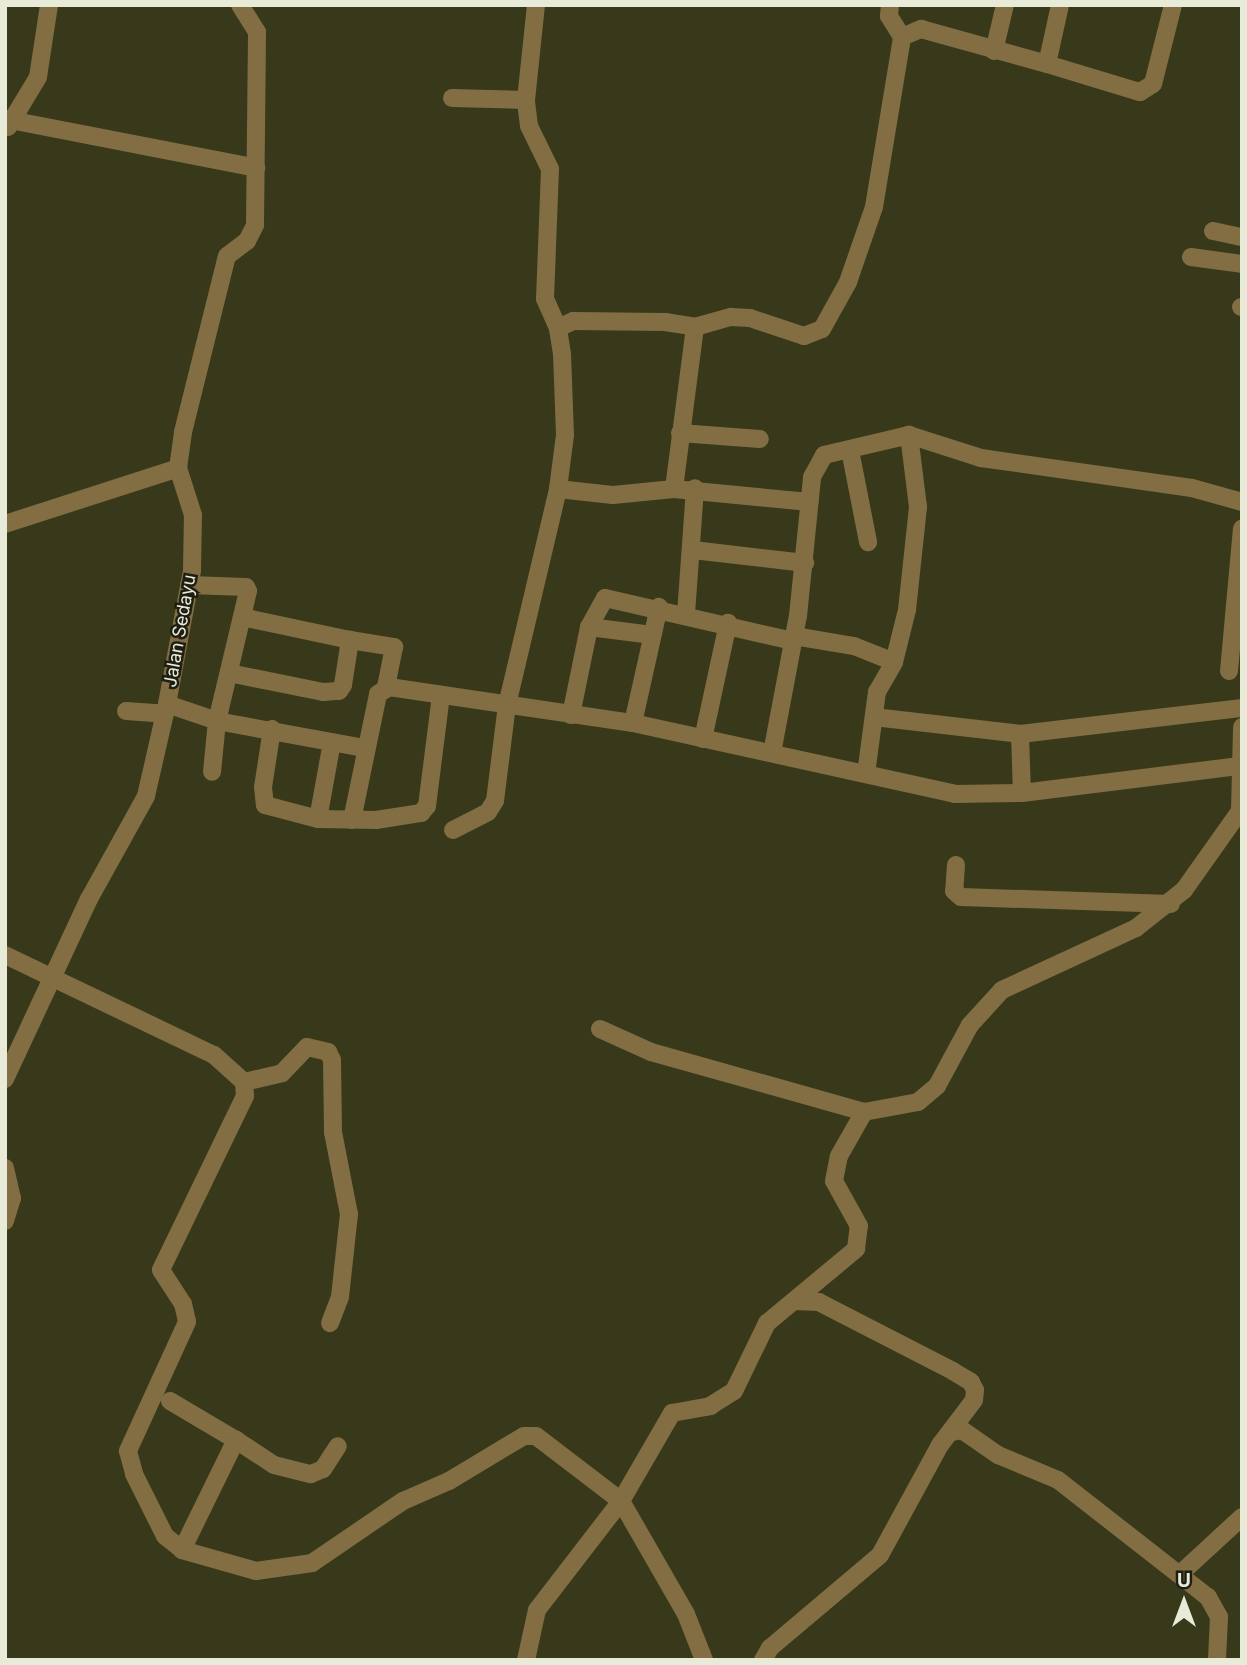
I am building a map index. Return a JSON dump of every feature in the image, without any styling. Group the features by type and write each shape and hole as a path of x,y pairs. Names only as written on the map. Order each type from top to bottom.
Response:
{"street":[{"path":"48,5 41,66 9,122 256,169"},
{"name":"Jalan Sedayu","path":"5,1079 89,899 146,796 166,709 189,585 193,515 178,468 183,432 227,256 245,243 255,225 257,32 240,5"},
{"path":"453,830 492,807 507,705 558,489 565,384 558,328 545,299 550,169 529,126 526,100 536,5"},
{"path":"558,328 573,321 665,322 695,327 731,317 750,318 804,336 814,336 822,329 866,240 902,37 889,16 890,5"},
{"path":"994,51 1005,5"},
{"path":"1047,64 1060,5"},
{"path":"902,37 921,29 994,51 1147,90 1153,84 1173,5"},
{"path":"452,98 526,100"},
{"path":"1213,231 1242,237"},
{"path":"1191,257 1242,264"},
{"path":"674,489 695,327"},
{"path":"680,433 760,439"},
{"path":"866,774 877,692 894,662 907,610 918,507 909,435"},
{"path":"772,753 794,638 805,562 809,502 818,459 909,435 981,458 1192,488 1242,502"},
{"path":"850,450 868,542"},
{"path":"5,524 178,468"},
{"path":"558,489 613,495 695,488 809,502"},
{"path":"686,614 693,550 695,488"},
{"path":"1229,671 1242,529"},
{"path":"693,550 805,562"},
{"path":"189,585 246,587 242,617 217,721 212,772"},
{"path":"571,715 589,627 605,598 659,607 794,638 854,646 894,662"},
{"path":"633,723 659,607"},
{"path":"242,617 394,648 386,687 378,694 352,820"},
{"path":"703,739 728,623"},
{"path":"589,627 652,635"},
{"path":"229,673 333,692 342,685 350,640"},
{"path":"386,687 633,723 955,794 1022,793 1241,757"},
{"path":"272,729 262,787 265,805 318,819 352,820 425,811 442,695"},
{"path":"874,717 1020,734 1242,708"},
{"path":"126,711 166,709 365,748"},
{"path":"600,1029 651,1052 864,1112 918,1102 928,1095 970,1026 1002,990 1136,928 1171,904 1241,811 1242,727"},
{"path":"1020,734 1022,793"},
{"path":"318,819 332,742"},
{"path":"956,865 954,891 961,897 1171,904"},
{"path":"5,955 215,1055 244,1082 245,1097 162,1270 183,1304 187,1322 128,1451 151,1513 165,1536 182,1550 256,1570 312,1563 404,1502 449,1481 524,1436 536,1436 621,1501 686,1614 704,1660"},
{"path":"244,1082 282,1073 307,1047 328,1052 332,1060 333,1132 349,1214 340,1297 330,1323"},
{"path":"526,1660 537,1610 621,1501 672,1413 710,1406 734,1391 767,1323 860,1241 859,1226 834,1181 839,1156 864,1112"},
{"path":"5,1167 12,1198 5,1221"},
{"path":"769,1656 880,1555 940,1445 974,1400 971,1382 819,1302 794,1301"},
{"path":"170,1401 274,1465 311,1474 323,1469 338,1446"},
{"path":"952,1432 962,1430 998,1455 1058,1480 1216,1604 1217,1660"},
{"path":"182,1550 236,1440"},
{"path":"1180,1574 1242,1517"}]}
